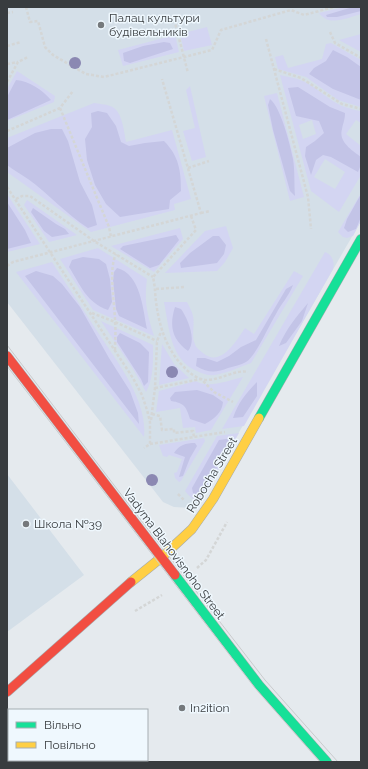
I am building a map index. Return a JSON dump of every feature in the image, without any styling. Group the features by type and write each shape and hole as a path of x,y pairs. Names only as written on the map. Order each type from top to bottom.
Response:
{"street":[{"name":"Robocha Street","path":"7,692 192,529 213,499 361,239"},
{"name":"Vadyma Blahovisnoho Street","path":"7,356 259,684 327,762"}],"path":[{"path":"26,7 30,22 38,21 45,47 53,55 86,74 104,77 212,50 221,30 291,10 304,15 334,7"},
{"path":"7,13 13,12"},
{"path":"173,15 188,73"},
{"path":"330,32 335,43 361,58"},
{"path":"266,39 308,197 311,229"},
{"path":"7,46 21,42"},
{"path":"7,64 18,62 28,57"},
{"path":"7,82 18,62"},
{"path":"274,69 301,78 342,104 361,109"},
{"path":"162,79 201,213"},
{"path":"7,131 60,108 73,91"},
{"path":"60,108 109,228 111,237"},
{"path":"188,168 209,162"},
{"path":"7,187 133,378 142,396 150,422"},
{"path":"16,199 22,196 30,196 94,241 153,277 162,331 168,345 180,364 194,376 208,380 242,371 248,372"},
{"path":"7,266 13,262 210,211"},
{"path":"153,277 196,230 191,216"},
{"path":"115,350 113,259 116,254"},
{"path":"156,289 185,287"},
{"path":"91,313 157,341"},
{"path":"150,444 150,422 155,388 157,341 162,331"},
{"path":"155,388 201,379"},
{"path":"201,379 214,392 232,402"},
{"path":"152,414 160,416 162,430 174,429 174,433 193,431 194,437"},
{"path":"144,448 150,444 242,429 252,432"}],"shaded area":[{"path":"7,7 361,7 361,221 197,505 192,508 174,507 163,502 7,302"},
{"path":"344,7 361,7 361,14 333,21 328,20 319,13"},
{"path":"353,7 361,7 361,11 337,17 327,17 326,15"},
{"path":"207,27 212,45 184,51 180,34"},
{"path":"361,34 361,52 339,40"},
{"path":"175,35 179,52 123,66 118,50"},
{"path":"164,42 170,43 173,49 130,63 124,61 123,53 143,46"},
{"path":"331,43 361,60 361,107 338,100 306,77 278,69 275,57 283,55 288,68 322,59 326,44"},
{"path":"333,50 347,57 361,67 361,100 333,89 309,74 314,68 326,61"},
{"path":"17,71 55,96 54,102 7,121 7,89"},
{"path":"280,75 302,81 331,100 351,109 361,111 361,123 356,120 346,134 361,146 361,175 339,212 311,191","holes":["312,120 316,134 303,139 299,125","325,159 345,172 335,189 314,177"]},
{"path":"16,80 26,82 35,87 51,100 7,120 7,97"},
{"path":"190,86 206,157 192,161 183,131 195,128 186,90"},
{"path":"298,87 330,107 345,113 341,134 347,146 361,157 358,172 331,157 323,155 316,160 311,175 305,156 306,147 324,133 319,121 296,116 288,88"},
{"path":"277,93 304,197 290,201 264,96"},
{"path":"270,99 278,110 290,145 294,164 295,196 290,191 273,130 268,105"},
{"path":"94,103 110,106 117,111 122,121 126,142 172,130 191,199 174,204 175,210 91,232 7,172 7,138"},
{"path":"98,111 107,113 116,126 121,142 129,146 164,141 173,152 180,170 181,191 170,200 169,209 120,217 106,204 95,185 87,160 85,139 92,127 91,113"},
{"path":"51,129 62,129 68,141 80,182 92,205 97,225 88,228 72,217 36,185 7,165 7,148 35,133"},
{"path":"361,193 361,221 353,236 347,238 343,237 338,232"},
{"path":"7,194 40,244 7,252"},
{"path":"361,194 361,217 356,229 348,232 344,228 347,219"},
{"path":"27,200 77,235 49,242 24,205"},
{"path":"7,202 25,230 31,243 7,249"},
{"path":"33,208 65,229 69,234 52,237 44,231 31,212"},
{"path":"226,226 233,248 225,262 217,271 165,273 205,231"},
{"path":"180,228 183,239 154,272 111,246"},
{"path":"176,235 179,240 159,265 150,268 120,249 123,246"},
{"path":"213,236 219,236 226,245 224,254 217,263 181,268 180,263 190,253"},
{"path":"98,248 147,279 147,308 154,336 93,310 60,259"},
{"path":"325,252 334,263 333,269 244,426 222,429"},
{"path":"83,257 99,259 106,264 110,279 112,302 108,310 100,307 89,298 69,267 72,260"},
{"path":"52,262 120,366 136,394 144,423 144,437 16,272"},
{"path":"117,268 131,277 136,285 140,294 147,329 119,316 116,309 113,280 114,272"},
{"path":"36,271 53,276 62,284 80,307 130,391 138,413 139,424 25,276"},
{"path":"294,271 303,276 251,363 224,373 210,375 197,371 188,366 181,359 172,342 164,302 187,302 193,316 193,338 197,348 210,357 216,357 222,355 233,346 245,328 254,334"},
{"path":"293,285 250,359 240,365 220,371 208,371 196,366 197,358 205,358 217,362 229,356 241,347 256,340 286,289"},
{"path":"308,303 302,321 286,343 279,346 288,328"},
{"path":"175,307 181,309 186,318 192,336 191,346 188,351 178,342 173,332 172,320"},
{"path":"101,321 153,345 152,375 146,392 133,369"},
{"path":"120,333 140,343 149,352 148,382 144,386 117,342 117,337"},
{"path":"162,344 174,364 189,378 159,385"},
{"path":"243,377 211,430 196,433 195,427 183,428 180,408 156,412 159,391 196,381 212,384"},
{"path":"257,382 257,396 243,417 233,418 243,398"},
{"path":"197,390 213,395 223,402 217,415 205,424 190,419 184,406 171,401 170,398 175,392"},
{"path":"239,433 202,499 194,499 190,497 185,491 217,436"},
{"path":"204,438 205,441 179,482 175,478 174,473 177,472 182,459 169,455 167,457 163,456 159,445"},
{"path":"233,438 201,496 193,493 192,488 219,440"},
{"path":"195,443 197,446 190,458 183,476 179,477 185,457 174,453 183,445"},
{"name":"Школа №39","path":"7,474 84,575 7,632"}],"tram line":[{"path":"7,345 265,680 338,762"},
{"path":"7,366 255,688 320,762"}],"traffic: fast":[{"path":"259,418 361,239"},
{"path":"175,575 259,685 327,762"}],"traffic: slow":[{"path":"131,582 162,557 192,529 213,499 259,418"}],"traffic: jam":[{"path":"7,356 175,575"},
{"path":"7,692 131,582"}],"place":[{"name":"Палац культури будівельників","path":"101,25"},
{"name":"Школа №39","path":"26,524"},
{"name":"In2ition","path":"182,708"}]}
